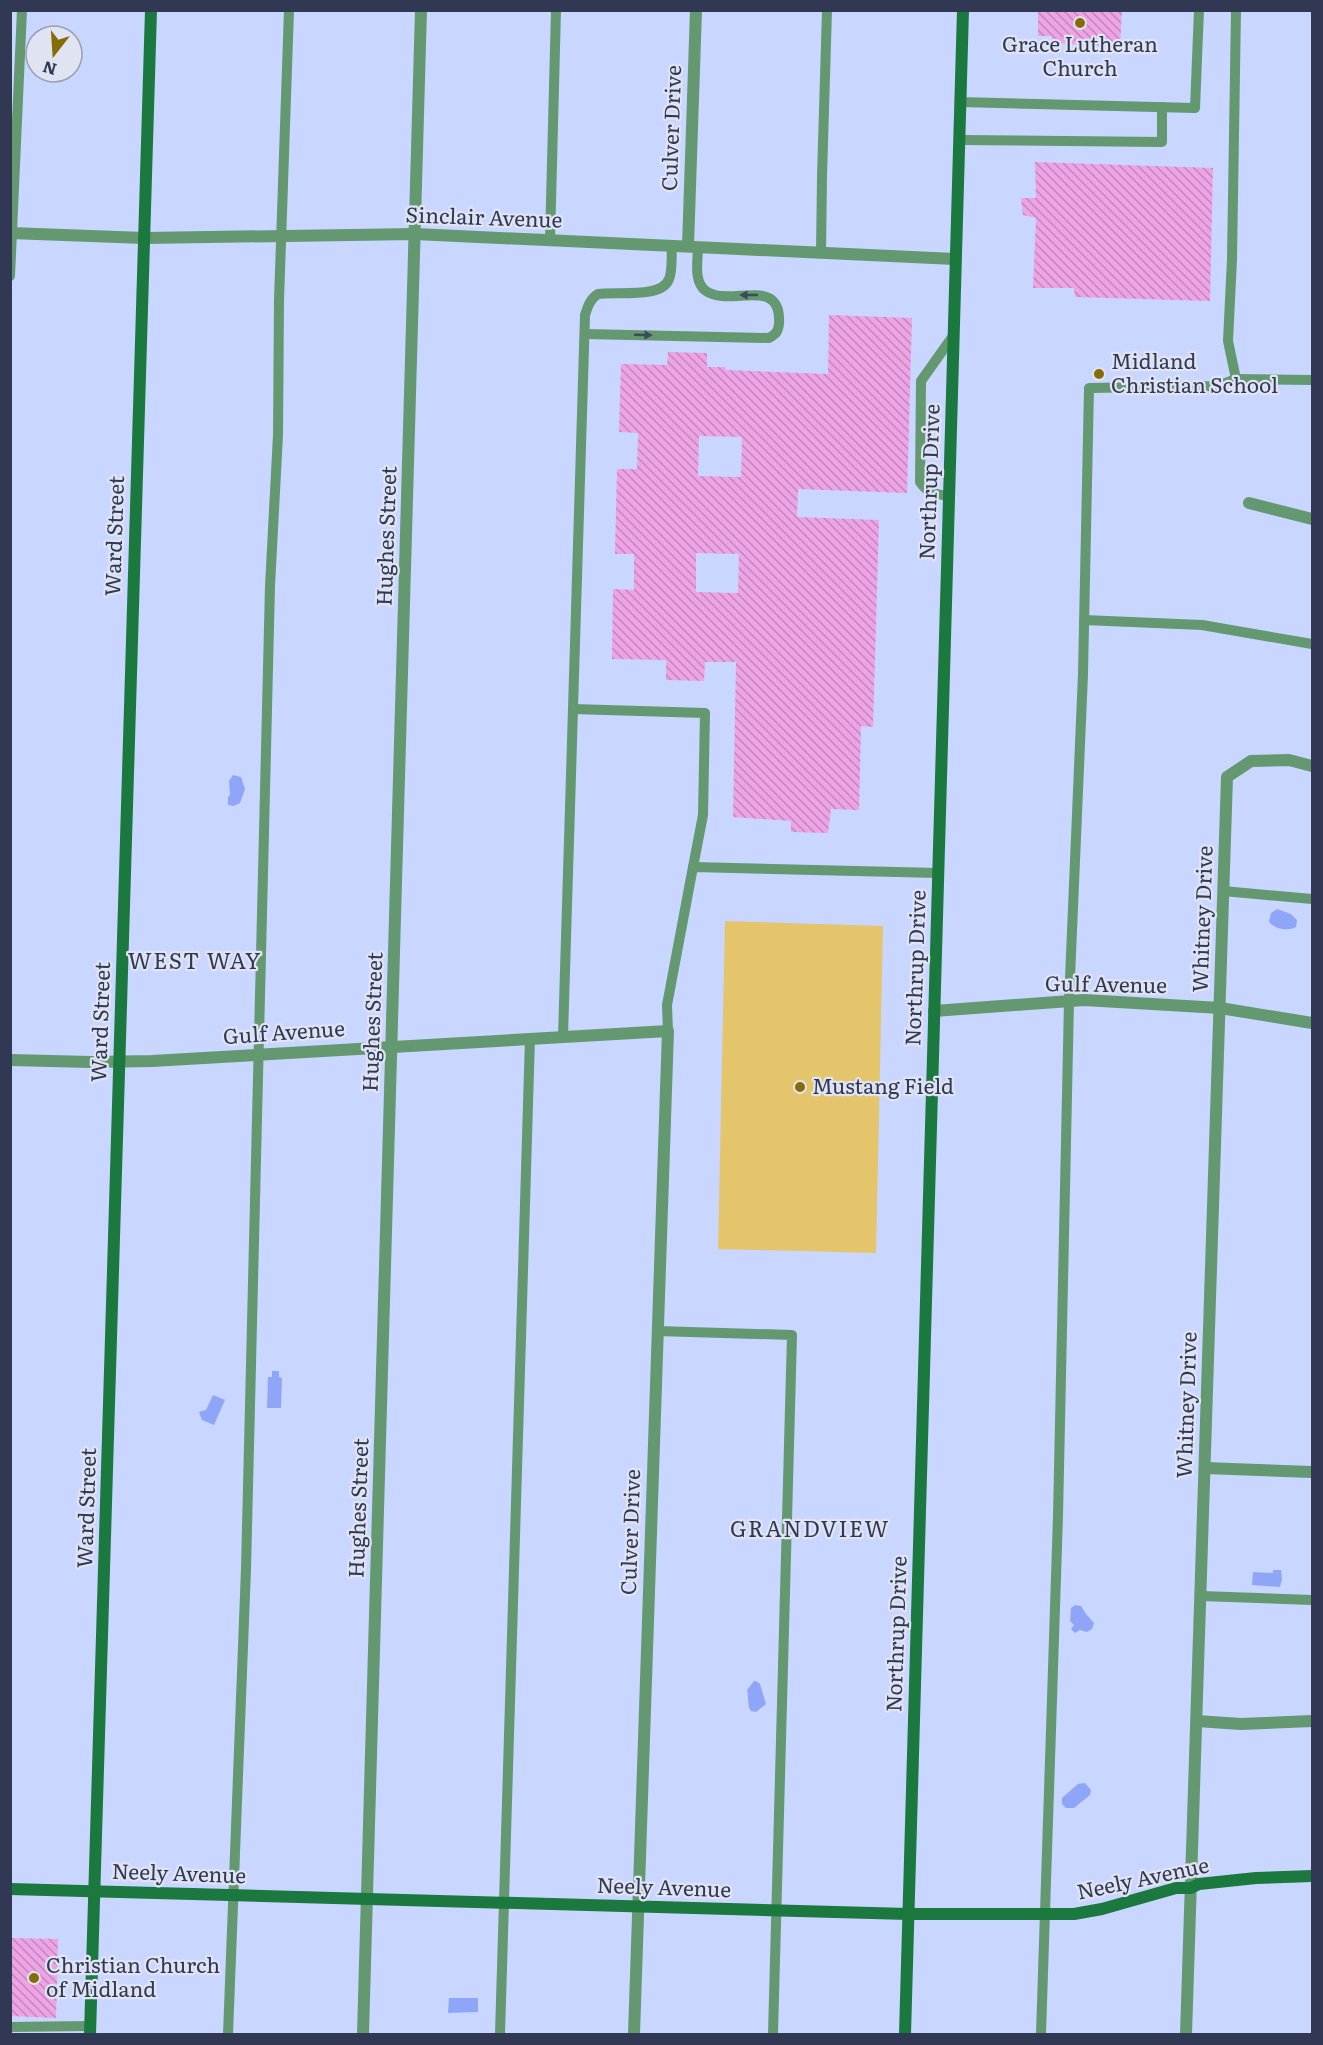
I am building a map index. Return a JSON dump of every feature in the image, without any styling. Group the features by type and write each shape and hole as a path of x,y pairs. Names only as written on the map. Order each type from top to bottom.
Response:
{"street":[{"name":"Ward Street","path":"90,2030 151,10"},
{"name":"Hughes Street","path":"363,2034 422,10"},
{"name":"Culver Drive","path":"693,247 696,10"},
{"name":"Northrup Drive","path":"905,2034 963,10"},
{"name":"Sinclair Avenue","path":"11,233 144,238 415,234 955,259"},
{"path":"1249,503 1312,519"},
{"name":"Whitney Drive","path":"1186,2034 1227,777 1251,761 1289,760 1312,766"},
{"name":"Gulf Avenue","path":"934,1011 1084,1000 1220,1008 1312,1023"},
{"name":"Culver Drive","path":"634,2034 668,1031"},
{"name":"Gulf Avenue","path":"10,1060 152,1061 668,1031"},
{"path":"1205,1468 1312,1472"},
{"path":"1197,1722 1240,1724 1312,1721"},
{"name":"Neely Avenue","path":"10,1889 777,1911 1045,1915 1074,1914 1102,1909 1176,1888 1191,1888 1199,1884 1312,1876"}],"lane":[{"path":"10,276 22,10"},
{"path":"228,2034 246,1569 270,586 278,435 279,300 290,10"},
{"path":"550,240 555,10"},
{"path":"821,253 827,10"},
{"path":"960,102 1195,108 1198,10"},
{"path":"1236,10 1232,259 1228,341 1236,379"},
{"path":"959,140 1162,142 1162,107"},
{"path":"563,1037 585,315 593,297 608,293 657,291 664,287 669,280 672,246"},
{"path":"585,334 769,338 776,334 778,306 772,299 762,296 719,295 707,292 700,285 693,247"},
{"path":"949,496 926,491 920,482 921,381 953,336"},
{"path":"1041,2034 1058,1528 1069,1001 1084,620 1089,388 1218,386 1236,379 1312,380"},
{"path":"1084,620 1202,625 1312,644"},
{"path":"573,709 705,713 703,815 667,1005 668,1031"},
{"path":"693,867 938,873"},
{"path":"1223,891 1312,899"},
{"path":"500,2034 530,1038"},
{"path":"657,1331 792,1335 773,2034"},
{"path":"1201,1596 1312,1600"},
{"path":"10,2027 90,2030"}],"shaded area":[{"name":"Mustang Field","path":"725,921 883,926 876,1253 718,1249"}],"water":[{"path":"233,775 241,777 245,789 240,803 234,806 228,805 229,781"},
{"path":"1277,909 1291,914 1297,920 1296,927 1282,929 1269,922 1271,913"},
{"path":"272,1371 279,1371 279,1377 282,1378 281,1408 267,1408 268,1377 272,1377"},
{"path":"213,1395 225,1400 214,1425 202,1420 199,1412 206,1410"},
{"path":"1273,1570 1281,1570 1280,1587 1252,1585 1253,1572 1273,1573"},
{"path":"1075,1605 1081,1606 1094,1623 1092,1629 1087,1632 1080,1630 1075,1633 1071,1629 1074,1625 1070,1621 1071,1608"},
{"path":"754,1681 760,1684 766,1704 756,1712 750,1709 747,1690"},
{"path":"1085,1783 1091,1790 1090,1795 1074,1808 1066,1808 1062,1804 1062,1798 1078,1784"},
{"path":"449,1998 478,1998 478,2012 448,2013"}],"building":[{"name":"Grace Lutheran Church","path":"1038,10 1122,10 1120,47 1052,43 1052,36 1038,36"},
{"path":"1035,162 1213,168 1210,301 1075,297 1074,288 1033,288 1036,218 1023,215 1021,198 1036,198"},
{"path":"829,315 912,318 907,493 798,489 797,517 879,520 873,727 861,726 859,810 831,809 828,833 791,832 791,821 733,817 736,662 705,662 704,681 666,680 666,660 612,659 613,589 634,590 634,554 615,554 617,469 637,469 638,433 619,432 621,364 667,365 668,352 707,353 707,367 726,367 726,370 828,374","holes":["699,436 742,437 741,477 698,476","696,553 739,554 738,593 696,592"]},
{"name":"Christian Church of Midland","path":"10,1938 58,1939 56,2018 10,2016"}],"place":[{"name":"Grace Lutheran Church","path":"1080,23"},
{"name":"Midland Christian School","path":"1099,374"},
{"name":"Mustang Field","path":"800,1087"},
{"name":"Christian Church of Midland","path":"34,1978"}],"district":[{"name":"WEST WAY","path":"195,961"},
{"name":"GRANDVIEW","path":"810,1529"}]}
